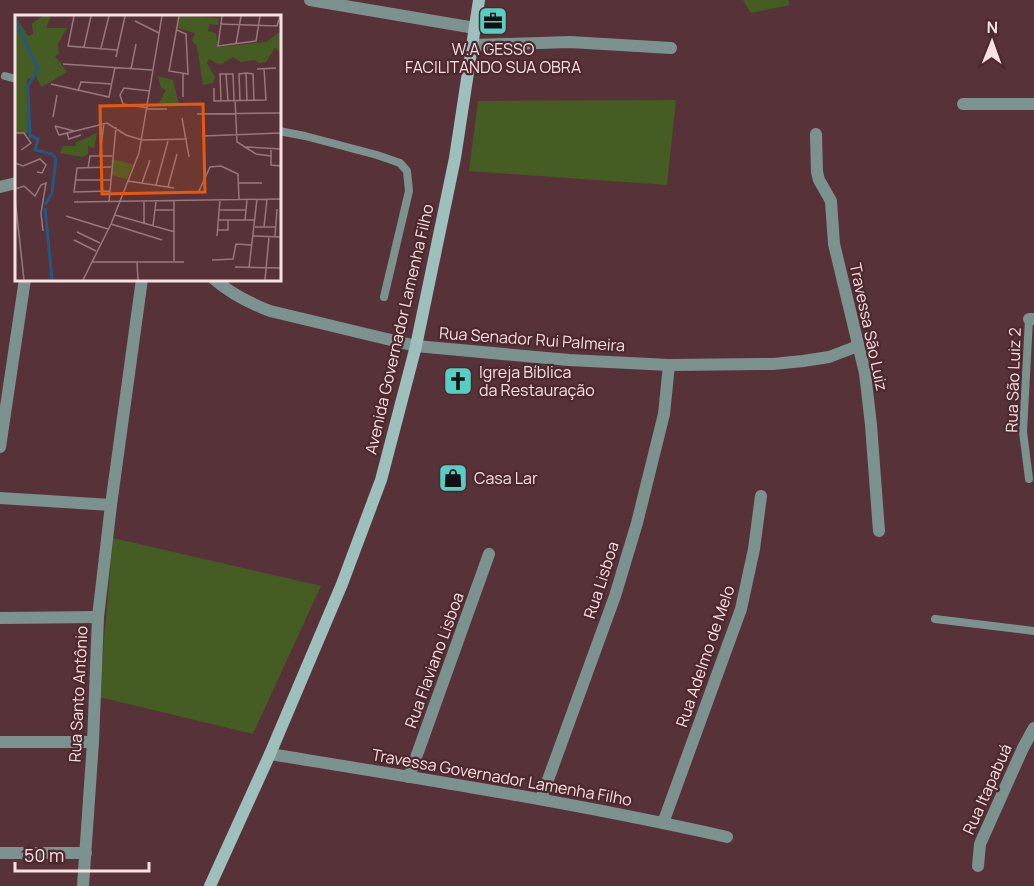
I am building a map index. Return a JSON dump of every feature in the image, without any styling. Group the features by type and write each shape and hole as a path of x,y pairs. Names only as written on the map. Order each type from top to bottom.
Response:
{"street":[{"path":"310,0 475,28"},
{"name":"Avenida Governador Lamenha Filho","path":"210,886 270,754 342,584 381,480 416,346 455,158 479,0"},
{"path":"473,45 570,42 671,48"},
{"path":"963,104 1034,104"},
{"name":"Travessa São Luiz","path":"816,134 817,172 831,201 834,244 865,373 879,531"},
{"path":"0,187 15,183"},
{"path":"0,447 25,280"},
{"name":"Rua Santo Antônio","path":"83,886 93,742 98,617 142,280"},
{"name":"Rua Senador Rui Palmeira","path":"215,280 249,303 270,311 416,346 569,360 669,365 803,362 829,357 858,346"},
{"name":"Rua Lisboa","path":"541,799 615,596 637,523 664,414 669,365"},
{"name":"Rua Adelmo de Melo","path":"663,823 741,609 754,549 761,496"},
{"path":"0,498 111,505"},
{"name":"Rua Flaviano Lisboa","path":"410,777 489,554"},
{"path":"0,618 98,617"},
{"name":"Rua Itapabuá","path":"978,866 980,844 1034,728"},
{"path":"0,742 93,742"},
{"name":"Travessa Governador Lamenha Filho","path":"270,754 541,799 727,837"},
{"path":"0,853 86,853"}],"lane":[{"path":"5,76 15,79"},
{"path":"280,131 377,155 400,163 407,171 409,191 384,297"},
{"name":"Rua São Luiz 2","path":"1029,478 1023,432 1031,319"},
{"path":"935,619 1034,631"}],"green space":[{"path":"743,0 788,0 790,5 751,13"},
{"path":"676,100 667,185 469,171 478,101"},
{"path":"113,538 321,586 253,734 99,697"}],"place":[{"name":"W.A GESSO FACILITANDO SUA OBRA","path":"493,21"},
{"name":"Igreja Bíblica da Restauração","path":"458,381"},
{"name":"Casa Lar","path":"453,478"}]}
